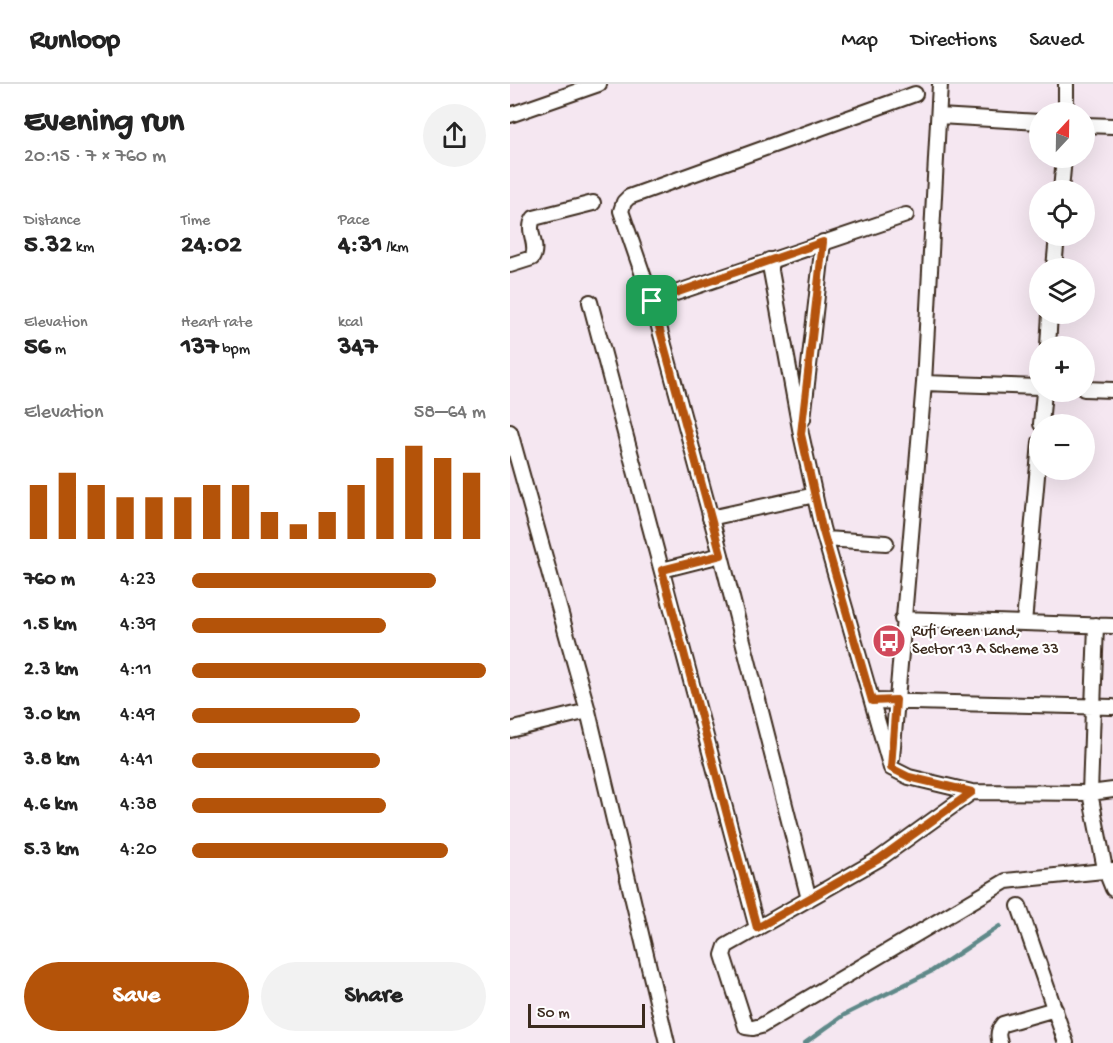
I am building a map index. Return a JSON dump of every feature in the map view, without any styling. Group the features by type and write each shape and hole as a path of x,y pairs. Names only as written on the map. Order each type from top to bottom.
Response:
{"street":[{"path":"510,115 599,84"},
{"path":"891,768 924,383 940,84"},
{"path":"1066,84 1066,102"},
{"path":"808,899 711,518 652,301 621,210 629,196 915,94"},
{"path":"939,116 1029,121"},
{"path":"1095,125 1113,126"},
{"path":"510,265 532,258 535,254 536,249 530,227 534,218 592,203"},
{"path":"652,301 906,215"},
{"path":"801,434 823,242"},
{"path":"769,260 801,434 815,495 891,768 909,777 972,792 1090,793 1113,789"},
{"path":"590,302 757,928"},
{"path":"924,383 1029,387"},
{"path":"1095,389 1113,390"},
{"path":"510,432 588,711 667,1043"},
{"path":"1024,623 1037,480"},
{"path":"711,518 815,495"},
{"path":"826,538 886,543"},
{"path":"662,570 721,555"},
{"path":"902,619 1113,626"},
{"path":"1096,625 1090,793 1112,887"},
{"path":"872,701 1113,707"},
{"path":"510,730 588,711"},
{"path":"972,792 879,859 726,946 723,951 746,1027 761,1026 1006,881 1109,870"},
{"path":"1019,906 1066,1043"},
{"path":"1000,1043 999,1028 1003,1024 1054,1009"}],"waterway":[{"path":"805,1043 844,1015 932,971 1000,926"}],"place":[{"name":"Rufi Green Land, Sector 13 A Scheme 33","path":"889,641"}],"route":[{"path":"823,242 801,434 822,528 872,701 896,700 891,768 909,777 972,792 879,859 757,928 662,570 721,555 652,301 823,242"}]}
